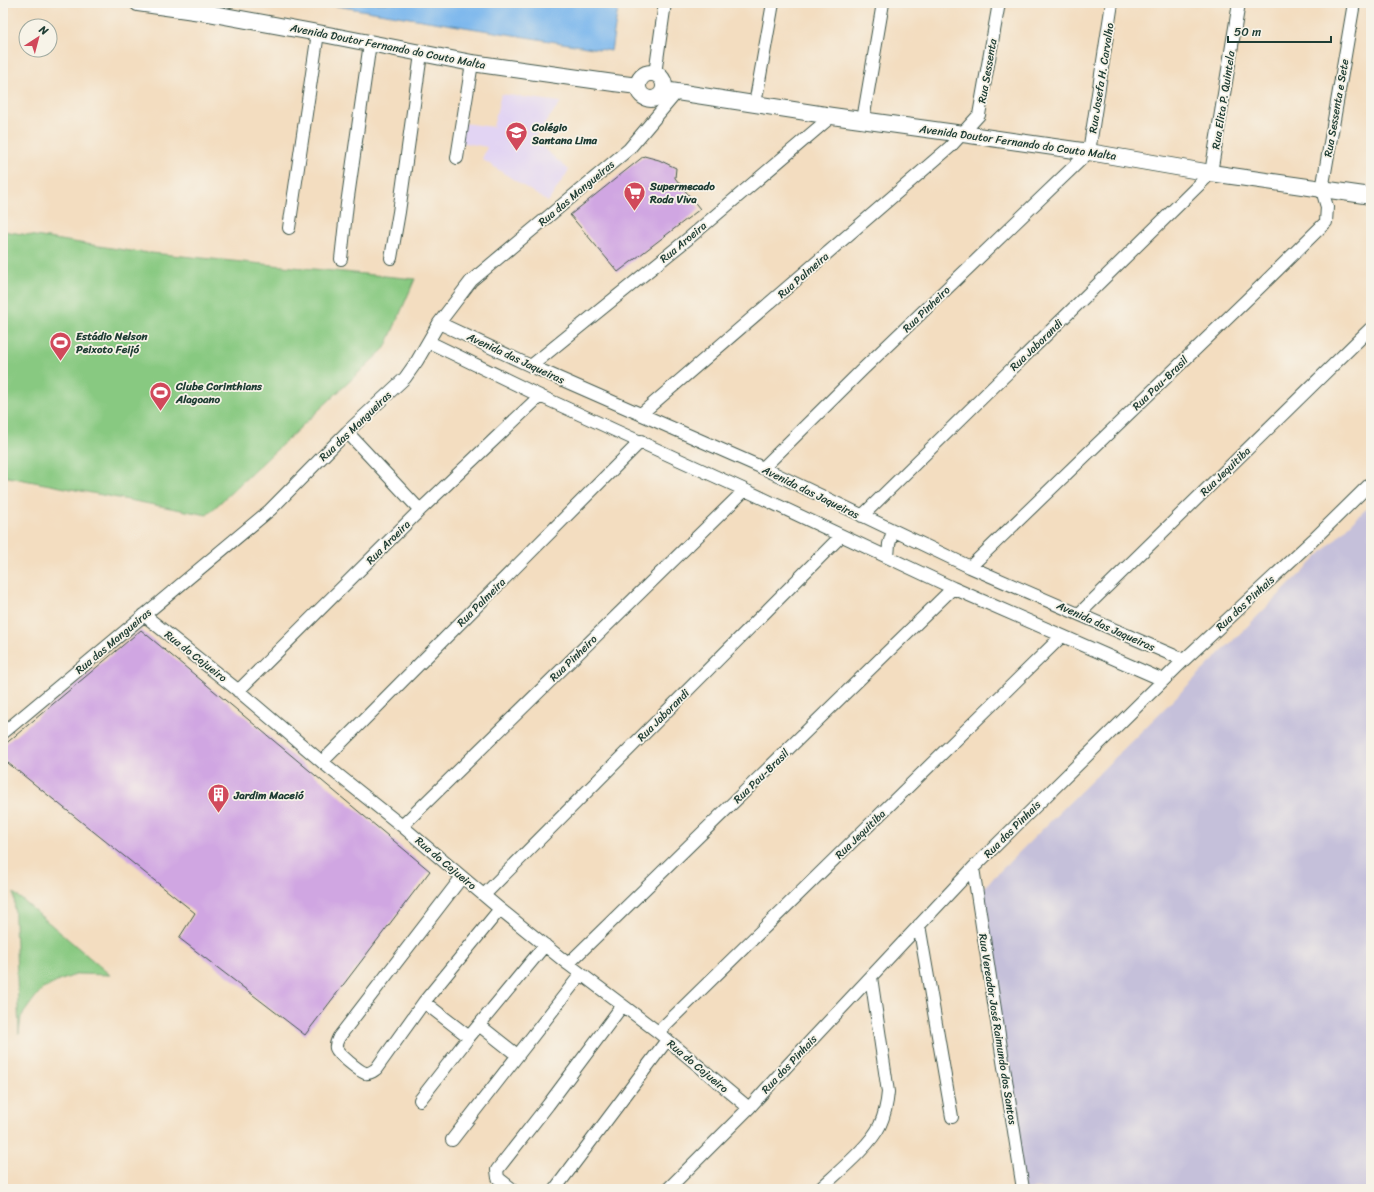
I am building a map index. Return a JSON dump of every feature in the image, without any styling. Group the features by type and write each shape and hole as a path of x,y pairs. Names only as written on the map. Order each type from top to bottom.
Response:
{"street":[{"name":"Avenida Doutor Fernando do Couto Malta","path":"138,3 209,8 421,54 472,63 638,86"},
{"path":"655,74 665,3"},
{"path":"755,104 773,3"},
{"path":"863,120 883,3"},
{"name":"Rua Sessenta","path":"963,134 979,115 999,3"},
{"name":"Rua Josefa H. Carvalho","path":"1089,152 1112,3"},
{"name":"Rua Elita P. Quintela","path":"1211,173 1239,3"},
{"name":"Rua Sessenta e Sete","path":"1322,190 1354,3"},
{"path":"289,228 318,32"},
{"path":"341,259 347,204 370,43"},
{"path":"391,258 399,212 421,54"},
{"path":"457,158 472,63"},
{"path":"647,74 655,74 661,77 670,91 653,99 646,98 640,93 638,86 641,78 647,74"},
{"name":"Avenida Doutor Fernando do Couto Malta","path":"670,91 832,116 1089,152 1211,173 1371,196"},
{"name":"Rua das Mangueiras","path":"3,733 79,678 144,615 270,510 347,432 405,378 429,342 439,323 471,281 629,149 670,91"},
{"name":"Rua Aroeira","path":"531,366 689,238 832,116"},
{"name":"Rua Palmeira","path":"641,414 950,147 963,134"},
{"name":"Rua Pinheiro","path":"764,468 862,370 1089,152"},
{"name":"Rua Jaborandi","path":"862,516 1211,173"},
{"name":"Rua Pau-Brasil","path":"970,567 1326,222 1327,207 1322,190"},
{"name":"Avenida das Jaqueiras","path":"439,323 531,366 764,468 970,567 1184,660"},
{"name":"Rua Jequitiba","path":"1079,614 1371,328"},
{"name":"Avenida das Jaqueiras","path":"429,342 540,396 641,441 953,588 1163,680"},
{"name":"Rua Aroeira","path":"238,690 420,510 540,396"},
{"path":"347,432 420,510"},
{"name":"Rua Palmeira","path":"322,762 641,441"},
{"name":"Rua dos Pinhais","path":"668,1189 749,1108 973,868 1163,680 1313,540 1371,483"},
{"name":"Rua Pinheiro","path":"402,826 745,490"},
{"path":"888,558 894,531"},
{"name":"Rua Jaborandi","path":"484,895 842,536"},
{"name":"Rua Pau-Brasil","path":"568,964 953,588"},
{"name":"Rua do Cajueiro","path":"144,615 238,690 322,762 402,826 500,909 568,964 662,1036 749,1108"},
{"name":"Rua Jequitiba","path":"556,1189 662,1036 1062,636"},
{"name":"Rua Vereador José Raimundo dos Santos","path":"973,868 1023,1189"},
{"path":"462,877 339,1037 336,1042 338,1052 361,1071 366,1073 376,1069 424,1002 500,909"},
{"path":"919,925 952,1117"},
{"path":"420,1100 469,1037 545,945"},
{"path":"452,1140 581,974"},
{"path":"820,1189 851,1160 880,1127 886,1109 888,1092 871,976"},
{"path":"424,1002 469,1037"},
{"path":"512,1189 498,1178 497,1170 622,1006"},
{"path":"479,1025 517,1055"}],"shaded area":[{"name":"Colégio Santana Lima","path":"501,94 561,102 533,139 569,170 548,202 482,159 487,147 460,142 463,123 493,127"},
{"path":"1371,504 1371,1189 1024,1189 981,890"}],"green space":[{"name":"Clube Corinthians Alagoano","path":"3,231 131,251 415,279 385,348 207,515 3,476"},
{"path":"14,893 110,975 78,974 41,990 21,1017 19,1034"}],"water":[{"path":"318,3 619,3 611,51"}],"building":[{"name":"Supermecado Roda Viva","path":"644,156 659,160 676,168 675,178 700,209 618,272 570,215"},
{"name":"Jardim Maceió","path":"141,630 430,871 305,1035 179,938 195,913 3,759 3,746"}],"place":[{"name":"Colégio Santana Lima","path":"517,152"},
{"name":"Supermecado Roda Viva","path":"635,212"},
{"name":"Estádio Nelson Peixoto Feijó","path":"60,362"},
{"name":"Clube Corinthians Alagoano","path":"160,412"},
{"name":"Jardim Maceió","path":"218,814"}]}
